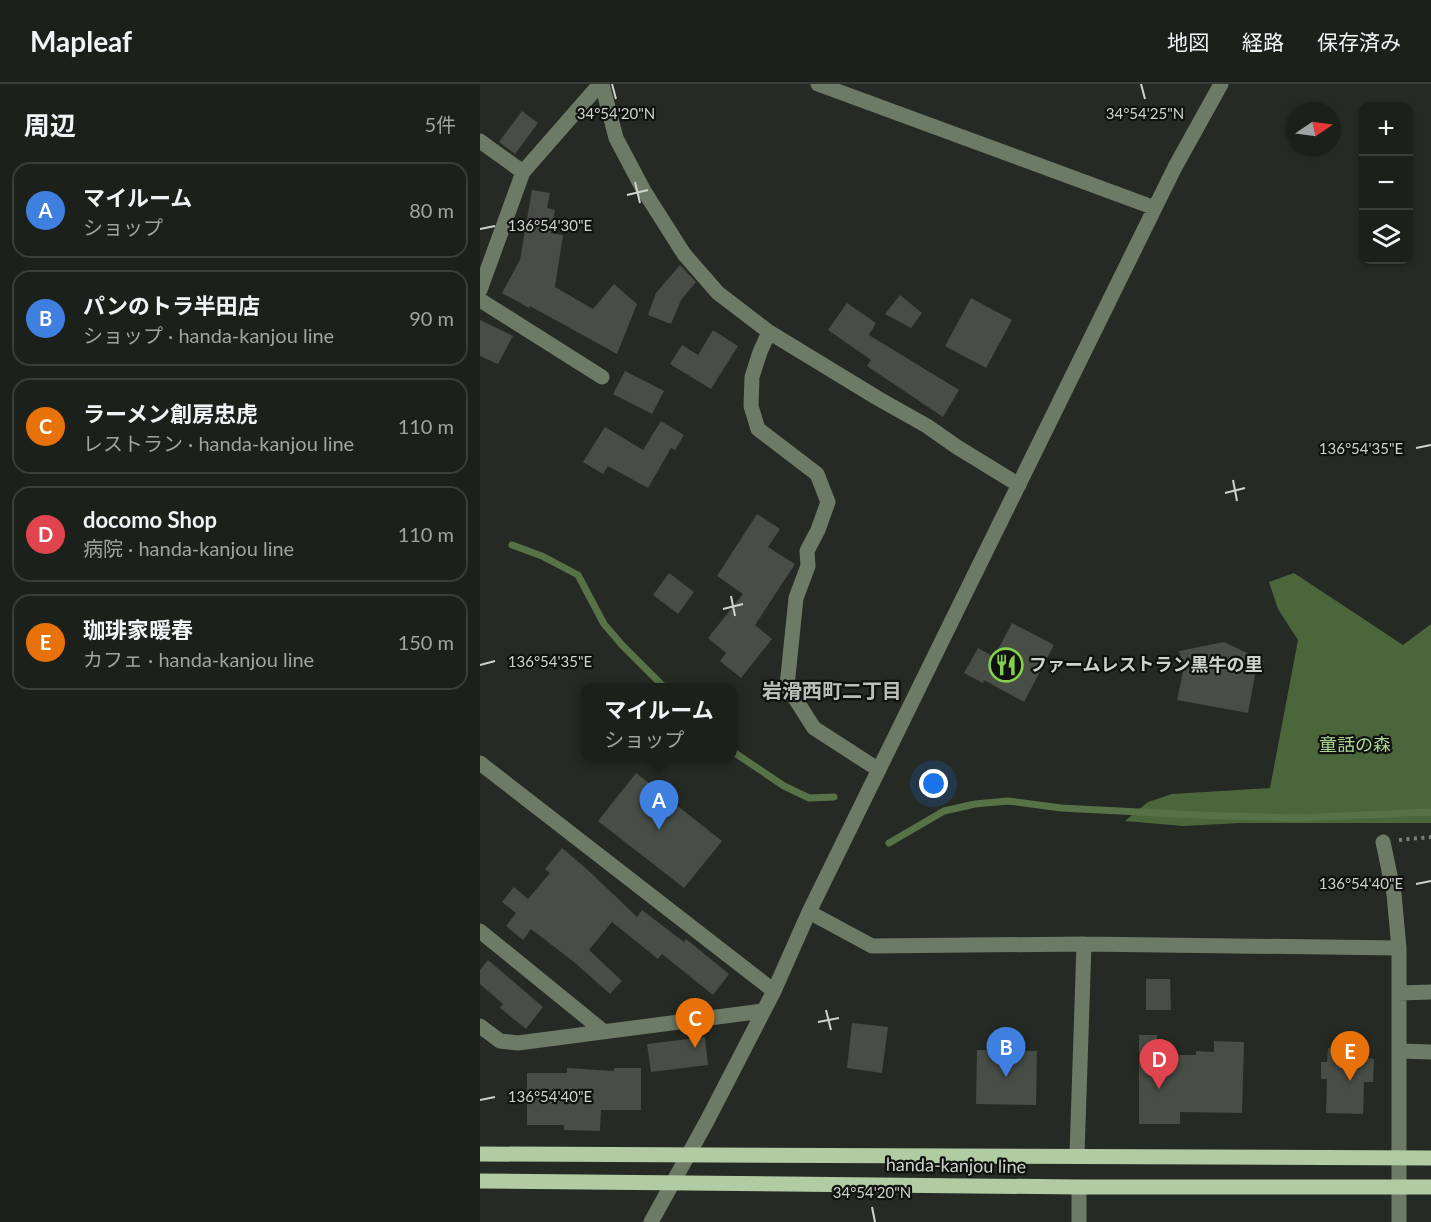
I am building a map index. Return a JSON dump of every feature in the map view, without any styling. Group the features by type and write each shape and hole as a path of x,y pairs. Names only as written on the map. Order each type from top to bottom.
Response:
{"main road":[{"name":"handa-kanjou line","path":"480,1154 1431,1158"},
{"name":"handa-kanjou line","path":"480,1181 1079,1187 1431,1187"}],"street":[{"path":"480,290 523,172 601,84"},
{"path":"601,84 616,138 644,191 684,254 718,293 769,332 927,426 1019,485"},
{"path":"818,84 1155,208"},
{"path":"651,1222 774,991 809,912 1155,208 1221,84"},
{"path":"480,141 523,172"},
{"path":"480,300 603,377"},
{"path":"769,332 752,377 751,406 758,429 817,474 828,502 818,530 807,551 808,566 796,598 787,686 814,728 879,770"},
{"path":"480,763 774,991"},
{"path":"1383,842 1394,894 1399,948 1399,1222"},
{"path":"809,912 872,946 1084,944 1399,948"},
{"path":"480,931 603,1031"},
{"path":"1077,1155 1084,944"},
{"path":"1399,993 1431,992"},
{"path":"480,1026 500,1041 518,1043 763,1011"},
{"path":"1399,1051 1431,1052"},
{"path":"1079,1187 1079,1222"}],"path":[{"path":"1383,842 1431,837"}],"green space":[{"name":"童話の森","path":"1294,573 1403,645 1431,624 1431,823 1240,823 1183,826 1125,821 1148,802 1172,794 1270,788 1298,640 1278,609 1269,582"}],"building":[{"path":"522,111 538,123 515,154 499,142"},
{"path":"532,190 550,193 547,208 555,210 551,233 563,235 555,287 593,309 614,284 637,304 617,354 502,293 520,260"},
{"path":"680,265 696,282 681,300 671,324 648,315 656,293"},
{"path":"900,295 922,313 911,328 885,314"},
{"path":"971,298 1012,320 986,368 945,346"},
{"path":"847,303 876,323 869,335 959,390 943,417 867,366 871,360 828,330"},
{"path":"480,320 513,336 498,364 480,356"},
{"path":"713,330 738,346 711,389 670,364 682,345 698,355"},
{"path":"625,371 664,391 652,414 613,394"},
{"path":"661,421 684,435 675,450 671,448 648,488 608,466 603,474 583,462 605,427 643,450"},
{"path":"757,514 780,529 768,547 795,564 755,625 772,639 741,678 720,661 726,653 708,638 743,594 717,576"},
{"path":"669,573 694,592 678,614 653,595"},
{"name":"ファームレストラン黒牛の里","path":"1012,623 1054,645 1024,702 984,680 983,683 964,673 978,648 994,657"},
{"path":"1224,642 1264,661 1255,675 1248,713 1177,700 1184,667 1179,651"},
{"path":"636,773 722,841 684,888 598,821"},
{"path":"562,848 637,917 642,910 684,942 686,939 729,974 713,995 662,954 658,959 612,922 589,950 622,981 610,994 574,962 531,929 523,940 506,926 516,913 502,902 514,887 528,899 550,873 545,869"},
{"path":"488,960 543,1007 526,1029 500,1008 503,1004 480,984 480,970"},
{"path":"1146,979 1170,979 1171,1010 1146,1010"},
{"path":"852,1023 888,1027 882,1073 847,1068"},
{"path":"1139,1035 1157,1035 1157,1055 1196,1055 1196,1051 1214,1052 1214,1041 1244,1042 1242,1113 1180,1112 1180,1124 1139,1124"},
{"path":"705,1037 708,1065 651,1072 647,1044"},
{"path":"1328,1048 1368,1049 1368,1058 1374,1059 1373,1082 1364,1082 1363,1114 1326,1113 1327,1079 1321,1079 1321,1062 1327,1062"},
{"path":"977,1050 1037,1051 1036,1105 976,1104"},
{"path":"567,1068 614,1071 614,1068 641,1068 641,1110 601,1110 600,1131 564,1130 564,1125 527,1125 527,1073 567,1073"}],"waterway":[{"path":"512,545 542,556 578,575 604,624 660,683"},
{"path":"737,754 784,786 809,798 834,797"},
{"path":"889,843 944,811 975,804 1008,801 1061,808 1296,818 1431,812"}],"place":[{"name":"ファームレストラン黒牛の里","path":"1006,665"},
{"name":"マイルーム","path":"659,830"},
{"name":"ラーメン創房忠虎","path":"695,1048"},
{"name":"パンのトラ半田店","path":"1006,1077"},
{"name":"珈琲家暖春","path":"1350,1081"},
{"name":"docomo Shop","path":"1159,1089"}],"district":[{"name":"岩滑西町二丁目","path":"832,691"}]}
